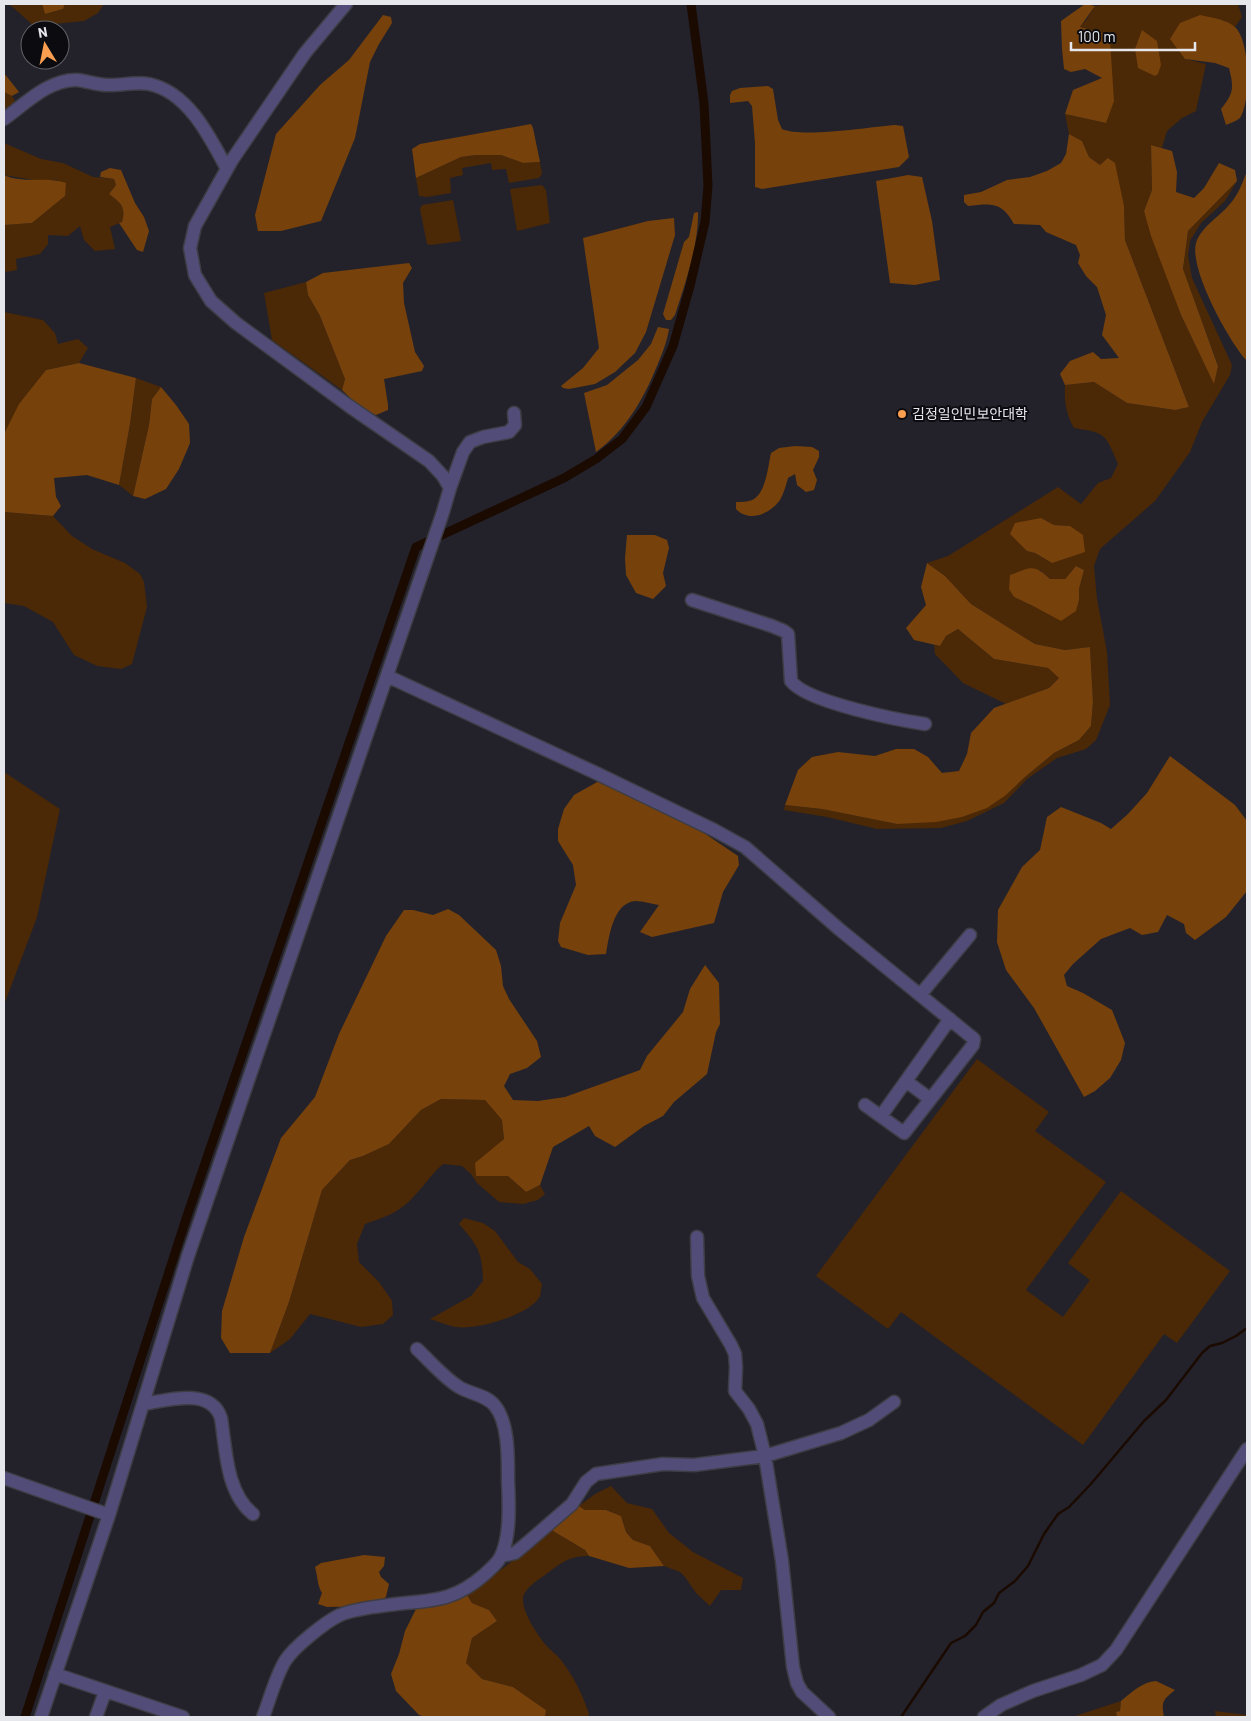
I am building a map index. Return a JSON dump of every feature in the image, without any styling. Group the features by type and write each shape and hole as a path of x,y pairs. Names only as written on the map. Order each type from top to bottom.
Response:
{"street":[{"path":"346,4 305,53 227,169 195,226 190,248 195,275 210,301 236,323 429,461 443,476 450,488"},
{"path":"4,119 58,83 77,80 106,85 148,84 173,94 188,110 213,143 227,169"},
{"path":"41,1717 143,1404 188,1256 463,452 470,442 483,437 508,432 515,425 514,413"},
{"path":"692,600 788,634 791,681 803,692 820,699 893,720 925,724"},
{"path":"387,676 596,773 745,847 839,929 974,1039 973,1045 904,1133 865,1105"},
{"path":"920,995 970,935"},
{"path":"881,1116 950,1019"},
{"path":"906,1082 930,1099"},
{"path":"697,1237 698,1276 703,1298 732,1345 736,1367 735,1391 749,1409 757,1424 765,1456 782,1561 793,1667 797,1683 802,1692 829,1717"},
{"path":"263,1717 286,1659 326,1624 342,1614 438,1599 458,1594 474,1583 501,1556 508,1525 508,1498 505,1431 500,1414 494,1404 481,1396 469,1393 457,1386 417,1349"},
{"path":"143,1404 168,1400 199,1399 213,1404 219,1411 221,1418 234,1487 243,1504 253,1514"},
{"path":"501,1556 514,1553 527,1543 572,1504 586,1482 596,1474 663,1464 694,1465 765,1456 841,1433 868,1420 894,1402"},
{"path":"984,1717 1001,1705 1082,1675 1102,1665 1116,1650 1247,1449"},
{"path":"4,1478 106,1514"},
{"path":"55,1674 183,1717"},
{"path":"96,1717 105,1692"}],"shaded area":[{"path":"9,4 42,4 45,14 63,9 65,4 104,4 98,13 84,21 70,22 70,20 27,20"},
{"path":"42,4 65,4 63,9 45,14"},
{"path":"1085,4 1095,6 1080,27 1103,33 1110,40 1114,101 1106,123 1065,114 1073,90 1102,78 1085,69 1071,72 1064,69 1061,21"},
{"path":"1108,4 1238,4 1242,17 1235,27 1223,20 1185,59 1206,64 1196,111 1182,118 1167,131 1162,148 1151,145 1152,190 1144,211 1181,315 1214,383 1218,365 1183,270 1188,231 1237,181 1225,201 1201,223 1190,241 1188,255 1192,278 1232,365 1230,375 1202,422 1190,452 1155,501 1100,549 1094,566 1097,599 1107,652 1110,705 1096,740 1086,749 1057,758 1027,779 1004,803 967,821 941,828 877,829 827,817 784,810 785,805 822,809 897,824 1006,795 1054,753 1079,740 1091,726 1093,702 1090,647 1065,650 1035,644 971,604 945,576 927,563 948,556 1058,487 1081,504 1098,483 1111,478 1118,464 1110,446 1104,437 1099,434 1074,428 1066,407 1065,385 1094,382 1127,403 1175,410 1189,407 1125,240 1124,206 1100,165 1089,157 1082,141 1069,134 1065,114 1106,123 1103,33 1080,27 1095,6","holes":["1041,518 1054,525 1070,526 1052,563 1035,553 1027,551","1076,566 1084,570 1079,589 1079,600 1035,607 1014,597 1040,570 1050,579 1065,579"]},
{"path":"383,15 391,17 392,23 370,62 355,138 321,221 281,231 258,231 255,215 276,134 320,85 349,60"},
{"path":"1200,15 1219,19 1232,25 1241,35 1244,46 1247,86 1244,110 1240,118 1226,125 1221,109 1232,90 1229,68 1215,63 1185,59 1170,39 1180,23"},
{"path":"1142,30 1157,41 1161,65 1158,74 1155,76 1138,68 1135,49"},
{"path":"4,73 19,92 12,96 4,92"},
{"path":"768,86 773,89 778,120 782,129 820,132 895,125 903,126 909,157 899,167 762,189 755,187 755,143 752,106 748,101 730,103 730,95 732,91 740,88"},
{"path":"4,92 12,96 16,103 4,114"},
{"path":"531,124 540,162 523,163 501,155 476,155 461,157 416,178 412,149 420,144"},
{"path":"1069,134 1082,141 1089,157 1100,165 1108,158 1115,163 1124,206 1125,240 1189,407 1175,410 1127,403 1094,382 1065,385 1060,374 1070,361 1093,352 1101,359 1119,358 1102,335 1106,315 1097,287 1086,276 1078,263 1080,255 1076,245 1046,232 1040,225 1014,224 1005,211 996,206 984,204 968,206 964,202 964,195 981,192 1007,180 1030,177 1047,171 1061,163 1066,154"},
{"path":"4,143 41,159 63,163 93,177 114,179 116,185 109,194 123,209 122,222 110,227 115,249 95,251 84,240 80,226 68,236 48,235 48,244 40,254 16,259 17,270 6,272 4,269 4,225 32,223 65,196 57,180 34,180 4,175"},
{"path":"1151,145 1172,151 1177,172 1176,192 1194,198 1204,188 1219,163 1235,170 1237,181 1188,231 1183,269 1218,366 1214,384 1181,315 1151,236 1144,211 1152,190"},
{"path":"501,155 523,163 540,162 542,174 539,178 509,183 506,169 492,170 491,163 462,168 463,175 450,178 451,193 427,197 419,196 416,178 461,157"},
{"path":"110,168 121,170 135,203 144,217 149,231 143,252 137,250 119,223 122,222 123,217 122,206 109,194 116,185 114,179 100,177 101,172"},
{"path":"1247,171 1247,361 1230,338 1212,305 1198,270 1195,255 1198,237 1232,202 1240,189"},
{"path":"4,175 11,178 51,180 66,183 65,196 32,223 4,225"},
{"path":"908,175 922,177 932,221 940,280 915,285 890,283 876,181"},
{"path":"542,185 546,190 550,223 517,231 510,189"},
{"path":"453,200 461,241 427,244 420,209 422,205"},
{"path":"698,212 694,250 687,277 675,315 671,320 666,320 663,314 684,242 689,237 694,213"},
{"path":"674,218 675,235 646,332 635,353 615,372 595,384 569,389 563,388 561,386 583,368 599,348 583,238 648,221"},
{"path":"409,263 412,268 403,283 404,303 415,352 424,366 422,371 384,379 388,410 376,415 362,409 342,390 345,379 320,316 308,295 306,282 323,273"},
{"path":"306,282 308,295 320,316 345,379 342,390 272,340 264,293"},
{"path":"4,312 43,320 55,333 58,344 78,339 88,348 79,363 46,370 4,434"},
{"path":"658,327 669,329 666,343 652,379 625,424 596,452 584,393 607,385 638,360 651,344"},
{"path":"79,363 136,378 119,485 87,475 54,478 56,497 61,506 53,516 4,512 4,434 19,404 46,370"},
{"path":"136,378 161,387 152,399 149,425 133,496 119,485"},
{"path":"161,387 189,424 190,443 179,469 166,489 145,499 133,496 149,425 152,399"},
{"path":"795,446 812,447 819,451 819,457 813,470 817,480 814,490 806,492 797,485 795,474 788,478 780,500 765,513 753,516 741,513 736,509 736,502 746,502 757,497 766,479 771,453 779,448"},
{"path":"4,512 53,516 72,536 92,549 125,563 140,574 144,582 147,607 132,664 121,669 97,666 74,655 53,622 24,606 4,603"},
{"path":"1041,518 1054,525 1070,526 1083,535 1085,552 1052,563 1035,553 1027,551 1010,534 1015,523"},
{"path":"627,535 655,535 667,540 669,548 663,573 666,586 653,599 636,593 626,575"},
{"path":"927,563 945,576 971,604 1035,644 1065,650 1090,647 1093,702 1091,726 1079,740 1054,753 1006,795 987,808 962,817 936,822 897,824 822,809 785,805 798,770 812,757 838,752 875,756 896,749 914,749 928,757 942,773 959,771 967,754 971,733 994,708 1049,688 1059,678 1048,668 994,659 958,629 946,636 940,646 914,640 906,628 926,605 921,587"},
{"path":"1076,566 1084,570 1076,611 1061,621 1014,597 1009,589 1010,575 1022,570 1031,568 1050,579 1065,579"},
{"path":"958,629 994,659 1048,668 1059,678 1049,688 1006,704 963,683 935,654 934,645 940,646 946,636"},
{"path":"1170,756 1235,805 1247,821 1247,891 1226,917 1195,940 1186,933 1184,924 1167,915 1158,932 1142,935 1130,928 1101,939 1073,964 1064,975 1067,986 1112,1010 1125,1043 1121,1060 1110,1078 1095,1091 1084,1097 1034,1008 1006,970 997,942 998,910 1022,867 1040,850 1047,817 1061,807 1111,829 1147,793"},
{"path":"4,772 60,809 37,917 4,1005"},
{"path":"599,781 704,833 738,856 739,865 723,892 714,923 652,937 640,932 659,905 635,901 628,903 617,914 613,922 606,954 588,955 561,947 558,941 560,923 576,885 573,865 558,841 558,829 564,809 574,795"},
{"path":"448,909 459,915 496,950 501,966 503,986 509,999 537,1041 541,1057 527,1068 510,1074 504,1086 513,1100 538,1101 565,1097 640,1070 647,1056 683,1012 690,989 705,965 719,983 720,1024 716,1032 707,1074 674,1102 663,1116 644,1126 615,1147 595,1136 589,1126 553,1147 540,1185 526,1192 508,1176 476,1176 475,1163 504,1139 502,1120 485,1100 441,1099 421,1110 389,1144 350,1160 322,1190 289,1302 270,1353 230,1353 221,1338 222,1311 244,1237 281,1138 315,1097 339,1034 386,936 404,910 413,910 433,915"},
{"path":"977,1059 1049,1112 1035,1131 1106,1182 1026,1290 1063,1317 1090,1280 1068,1263 1121,1191 1230,1271 1177,1343 1164,1334 1083,1445 901,1312 888,1329 816,1276"},
{"path":"441,1099 485,1100 502,1120 504,1139 493,1149 508,1176 526,1192 540,1185 545,1194 538,1200 523,1204 499,1202 477,1183 462,1166 443,1164 416,1194 398,1210 365,1224 357,1244 359,1262 379,1282 392,1301 393,1315 383,1324 361,1327 310,1314 290,1339 270,1353 289,1302 322,1190 350,1160 389,1144 421,1110"},
{"path":"464,1218 483,1223 495,1231 518,1262 530,1269 542,1284 540,1296 535,1303 515,1315 489,1324 476,1326 456,1327 430,1319 471,1296 483,1281 482,1263 478,1250 459,1224"},
{"path":"611,1486 627,1503 652,1509 669,1533 693,1552 743,1578 741,1590 721,1590 710,1606 696,1593 680,1572 664,1566 650,1546 633,1540 626,1532 621,1516 606,1510 585,1510 579,1506 595,1494"},
{"path":"579,1506 585,1510 606,1510 621,1516 626,1532 633,1540 650,1546 664,1566 629,1568 589,1556 585,1550 548,1528 556,1520"},
{"path":"548,1528 585,1550 589,1556 576,1557 566,1561 538,1580 523,1596 524,1605 538,1635 561,1660 574,1680 587,1707 588,1717 545,1717 546,1710 513,1687 482,1679 466,1663 472,1638 497,1621 489,1610 472,1603 465,1592 497,1573 529,1548"},
{"path":"364,1555 385,1557 384,1566 379,1572 381,1577 389,1584 386,1597 372,1606 327,1607 318,1604 322,1593 318,1584 315,1567 321,1563"},
{"path":"465,1592 472,1603 489,1610 497,1621 472,1638 466,1663 482,1679 513,1687 546,1710 545,1717 425,1717 419,1715 396,1691 391,1674 405,1631 418,1605"},
{"path":"1156,1681 1175,1690 1164,1701 1164,1717 1117,1717 1116,1712 1120,1711 1121,1701 1142,1685"},
{"path":"1121,1701 1120,1711 1116,1712 1117,1717 1072,1717"},
{"path":"1215,1711 1247,1715 1247,1717 1216,1717"}],"waterway":[{"path":"25,1717 187,1216 416,547 564,478 596,459 622,439 646,407 673,346 705,222 708,186 704,103 691,4"},
{"path":"901,1717 951,1643 965,1636 976,1625 983,1612 994,1603 999,1593 1015,1581 1028,1566 1044,1534 1058,1514 1069,1507 1090,1485 1144,1421 1166,1400 1202,1353 1210,1346 1222,1343 1247,1328"}],"place":[{"name":"김정일인민보안대학","path":"902,414"}]}
